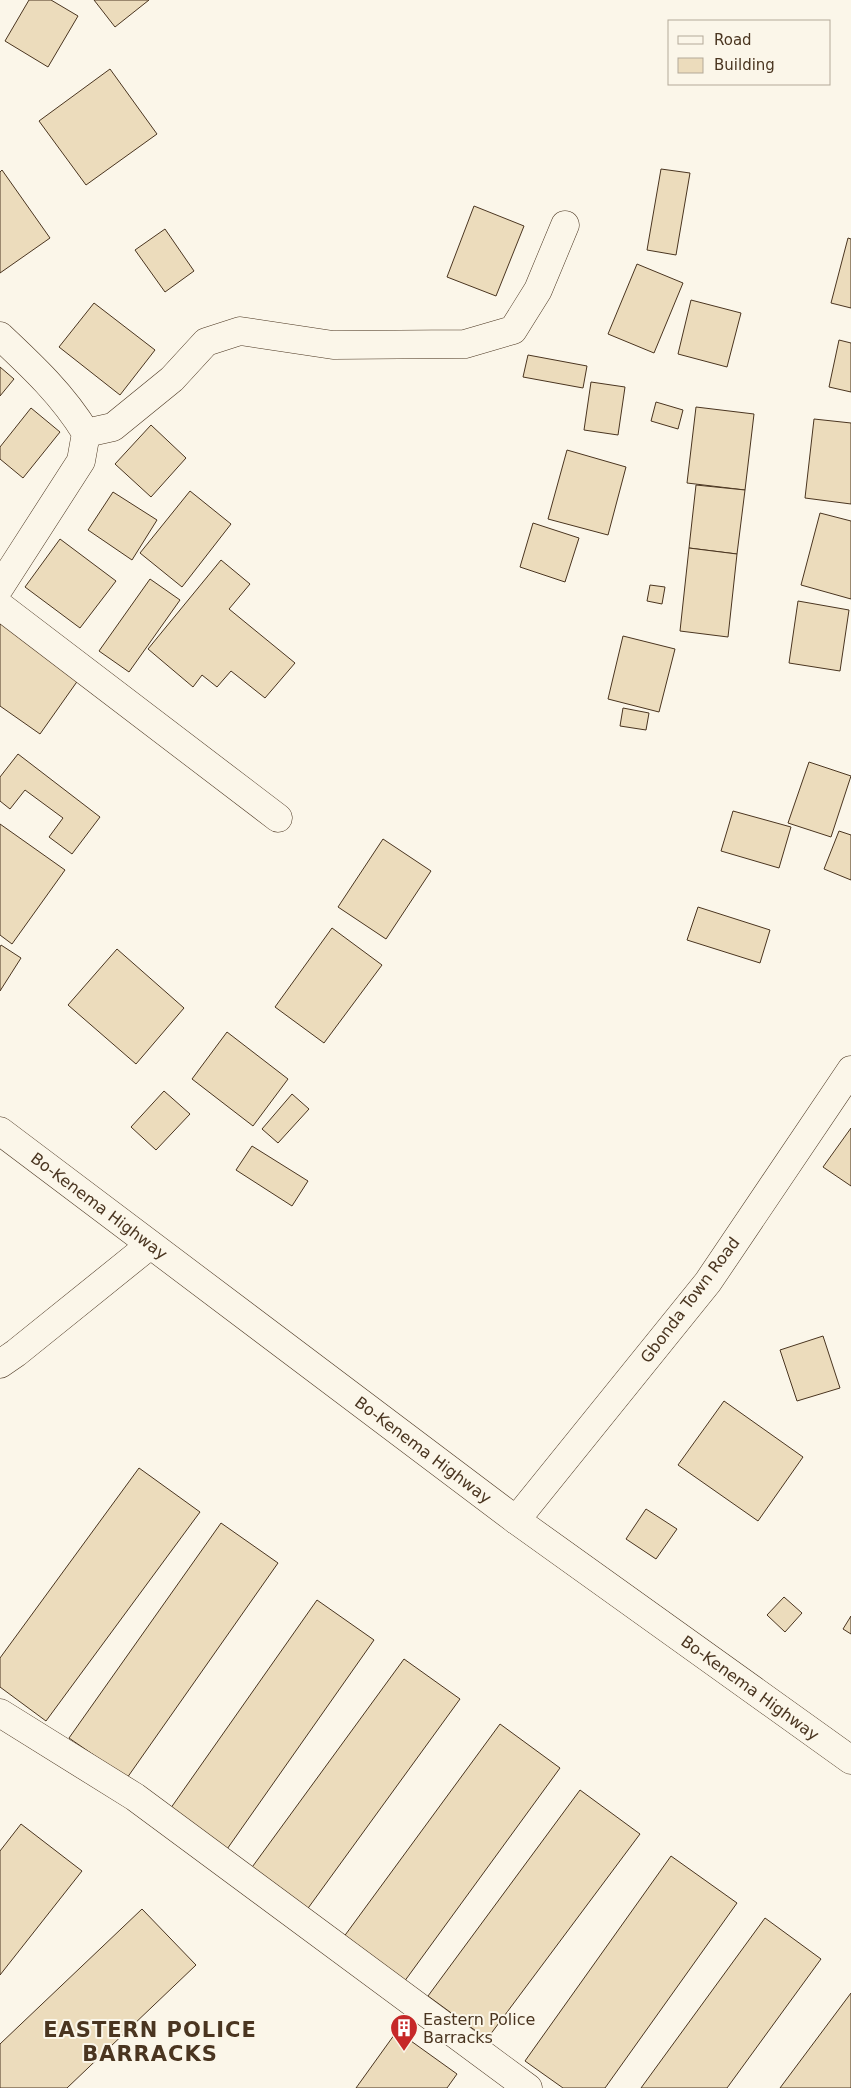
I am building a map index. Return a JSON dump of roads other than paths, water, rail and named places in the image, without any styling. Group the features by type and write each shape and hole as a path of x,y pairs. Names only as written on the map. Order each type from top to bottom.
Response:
{"main road":[{"path":"86,433 113,427 172,379 206,342 240,331 333,345 465,344 513,330 538,290 565,225"},
{"path":"0,336 37,370 67,404 86,433 81,461 0,587"},
{"path":"0,606 278,818"},
{"name":"Gbonda Town Road","path":"516,1520 708,1282 851,1070"},
{"name":"Bo-Kenema Highway","path":"0,1131 516,1520 851,1760"},
{"path":"0,1364 150,1244"},
{"path":"0,1713 135,1797 528,2088"}],"place":[{"name":"Eastern Police Barracks","path":"404,2052"}],"district":[{"name":"EASTERN POLICE BARRACKS","path":"150,2042"}]}
